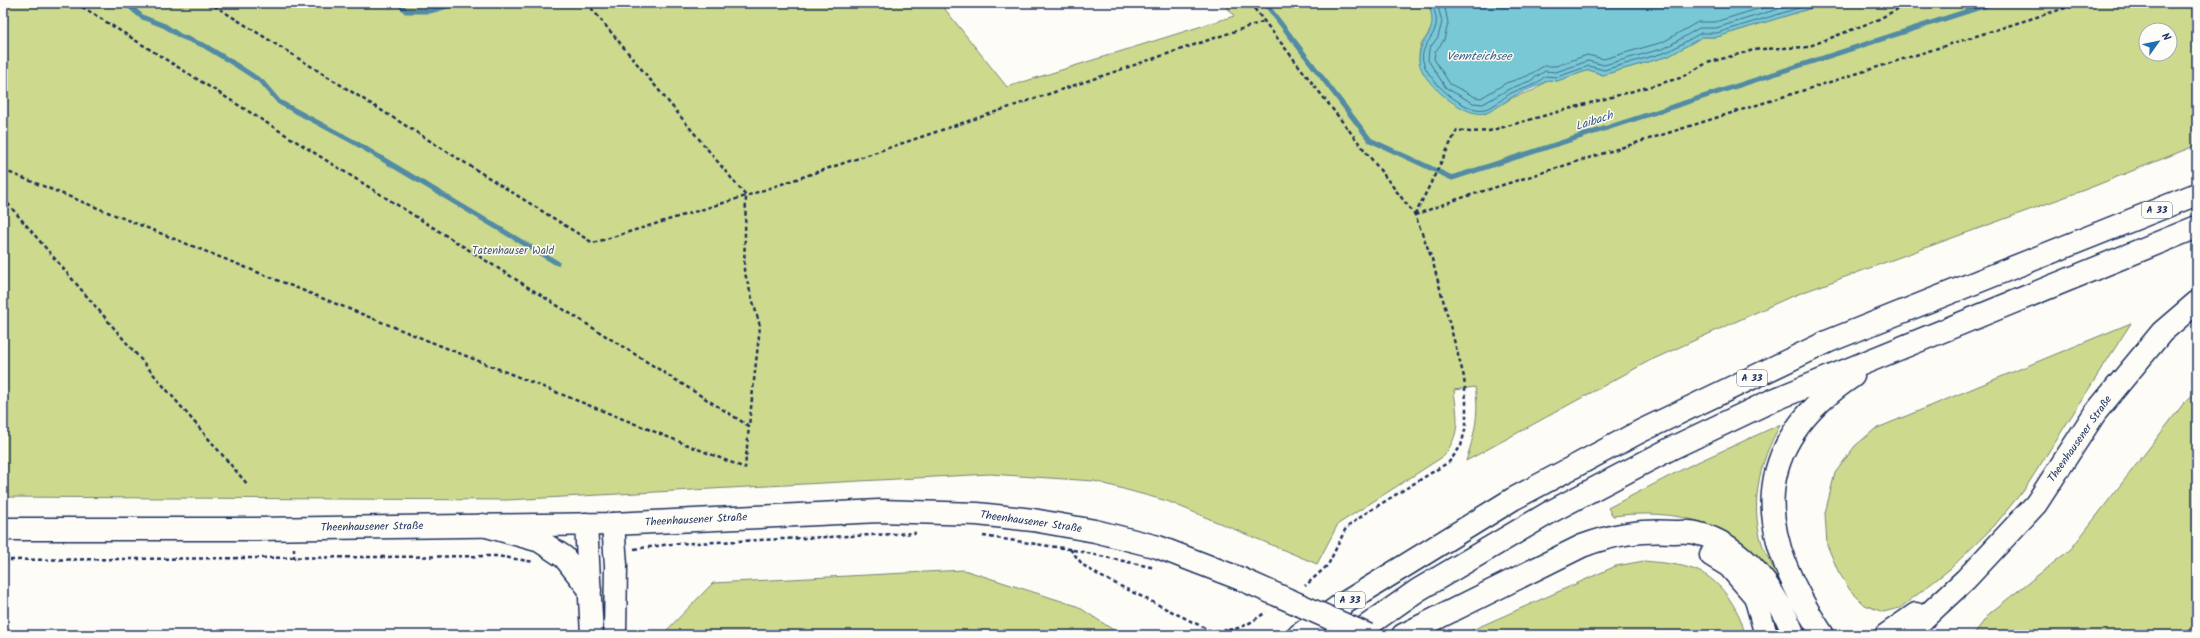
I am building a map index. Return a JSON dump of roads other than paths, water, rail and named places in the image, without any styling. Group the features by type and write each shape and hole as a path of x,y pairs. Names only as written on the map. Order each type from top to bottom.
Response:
{"main road":[{"name":"A 33","path":"1299,635 1338,607 1513,499 1641,431 1829,341 2197,194"},
{"name":"A 33","path":"1354,635 1418,590 1552,511 1672,448 1771,401 2197,227"},
{"name":"Theenhausener Straße","path":"1906,635 1966,579 2036,504 2095,413 2162,332 2197,302"},
{"path":"1823,635 1808,614 1777,536 1772,510 1772,485 1780,459 1791,436 1805,416 1838,386 1886,354"},
{"name":"Theenhausener Straße","path":"3,529 256,529 614,524 879,511 977,514 1033,520 1095,531 1158,547 1241,579 1368,635"},
{"path":"586,524 592,635"},
{"path":"614,524 616,551 615,635"},
{"path":"483,525 540,542 564,557 590,590"},
{"path":"1403,635 1582,546 1604,538 1632,532 1662,531 1696,533 1719,542 1739,555 1758,573 1775,594 1794,635"},
{"path":"1662,531 1697,546 1729,566 1755,596 1766,635"},
{"name":"Theenhausener Straße","path":"1886,635 1966,579"}],"water":[{"name":"Vennteichsee","path":"1421,3 1828,3 1717,37 1702,37 1669,56 1603,75 1589,70 1557,81 1548,80 1512,97 1489,112 1477,113 1467,110 1445,97 1435,88 1421,69 1419,60 1420,52 1430,31 1432,18 1430,8"}],"waterway":[{"path":"126,3 142,17 165,26 180,36 205,46 233,63 262,82 279,102 354,142 557,263"},
{"path":"399,3 406,11 430,11 458,3"},
{"name":"Laibach","path":"1265,3 1370,140 1452,178 1993,3"}],"park label":[{"name":"Tatenhauser Wald","path":"513,251"}]}
